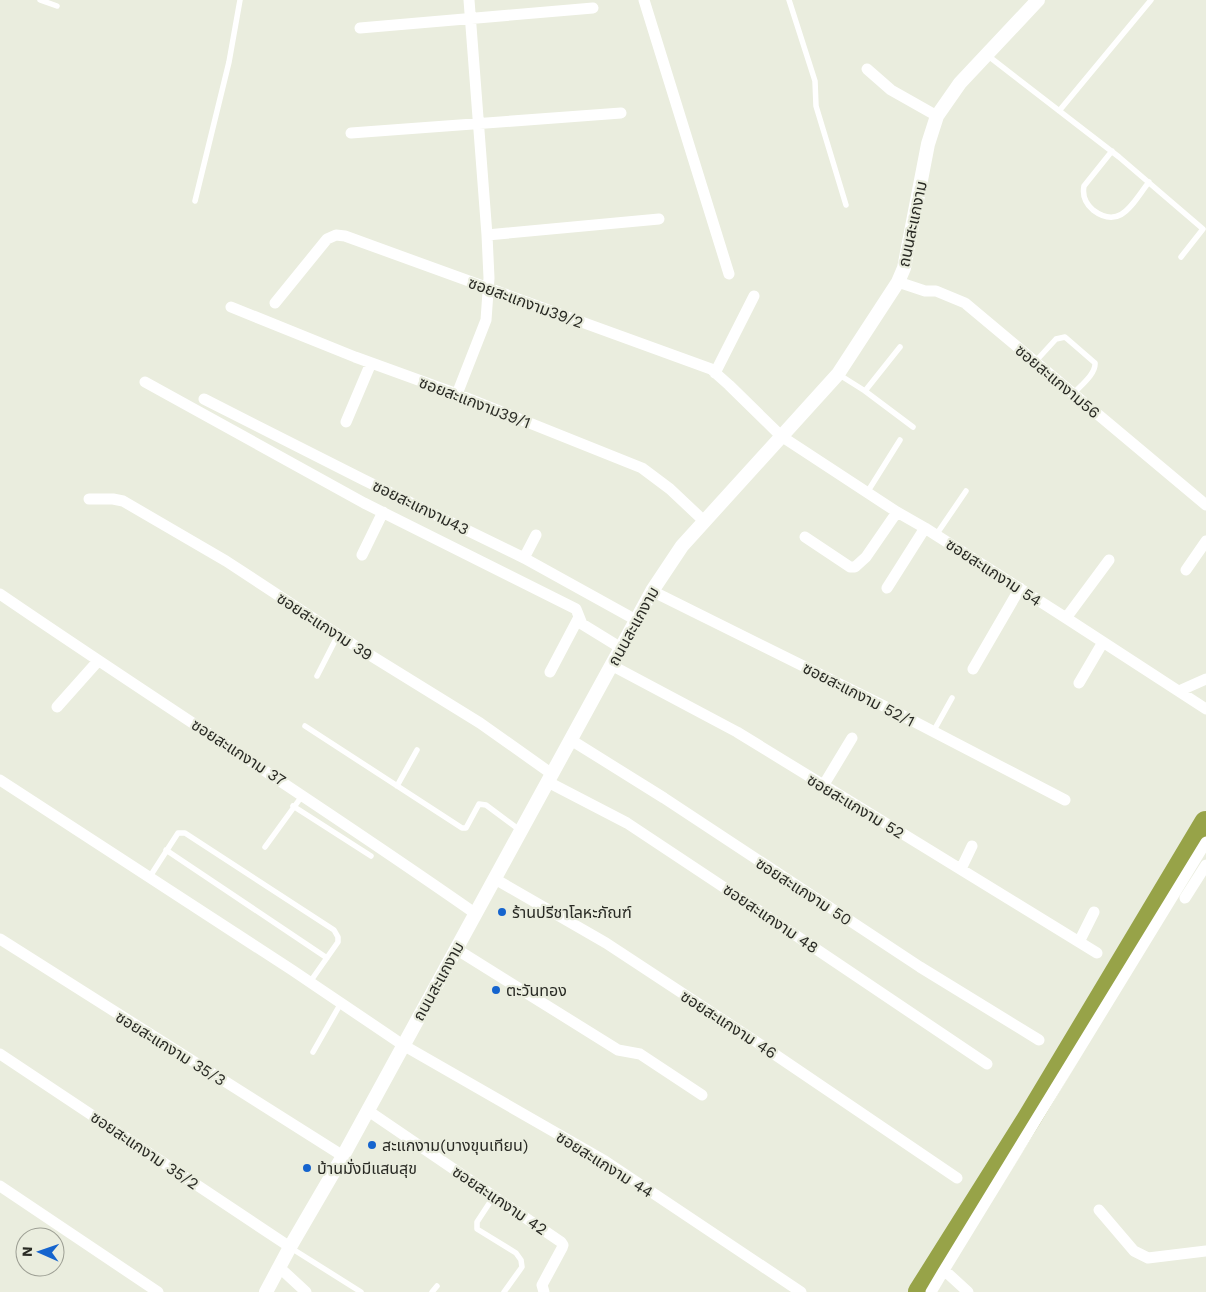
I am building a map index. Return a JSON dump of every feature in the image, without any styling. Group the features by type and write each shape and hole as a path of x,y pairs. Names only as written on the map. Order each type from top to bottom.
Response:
{"street":[{"path":"457,394 486,320 488,288 487,235 469,0"},
{"path":"644,0 729,274"},
{"name":"ถนนสะแกงาม","path":"266,1292 476,914 652,591 682,546 838,374 898,282 904,268 928,144 937,116 960,83 1038,0"},
{"path":"360,28 593,8"},
{"path":"867,69 891,90 937,116"},
{"path":"351,134 621,113"},
{"path":"487,235 659,219"},
{"name":"ซอยสะแกงาม39/2","path":"275,303 327,239 336,235 345,236 711,369 781,436"},
{"name":"ซอยสะแกงาม56","path":"898,282 924,291 936,291 965,303 1206,505"},
{"path":"715,373 754,296"},
{"name":"ซอยสะแกงาม39/1","path":"231,307 642,468 670,489 705,522"},
{"path":"346,422 371,363"},
{"path":"144,382 383,512 576,609 582,624 621,648"},
{"name":"ซอยสะแกงาม43","path":"204,399 524,558 636,620"},
{"name":"ซอยสะแกงาม 54","path":"781,436 1206,709"},
{"name":"ซอยสะแกงาม 39","path":"89,499 123,501 226,561 338,635 480,723 550,778"},
{"path":"362,555 383,512"},
{"path":"805,537 850,567 855,567 866,557 897,512"},
{"path":"887,588 925,528"},
{"path":"524,558 536,535"},
{"path":"1186,570 1206,540"},
{"path":"1066,618 1109,560"},
{"path":"973,669 1020,588"},
{"name":"ซอยสะแกงาม 52/1","path":"652,591 1065,800"},
{"name":"ซอยสะแกงาม 37","path":"0,594 302,795 476,914"},
{"path":"550,672 579,617"},
{"path":"1079,683 1103,642"},
{"path":"57,707 98,661"},
{"name":"ซอยสะแกงาม 52","path":"611,665 736,732 1097,953"},
{"path":"1179,692 1206,679"},
{"path":"823,786 852,738"},
{"name":"ซอยสะแกงาม 50","path":"571,740 664,798 920,967 1039,1040"},
{"name":"ซอยสะแกงาม 48","path":"550,778 627,823 987,1064"},
{"name":"ซอยสะแกงาม 44","path":"0,780 342,1003 403,1045 605,1161 801,1292"},
{"path":"931,1292 1206,842"},
{"path":"961,870 972,846"},
{"path":"1185,898 1206,865"},
{"name":"ซอยสะแกงาม 46","path":"495,879 606,942 956,1178"},
{"path":"1079,942 1094,912"},
{"name":"ซอยสะแกงาม 35/3","path":"0,939 342,1156"},
{"path":"456,949 618,1050 640,1054 702,1095"},
{"name":"ซอยสะแกงาม 35/2","path":"0,1054 290,1247"},
{"name":"ซอยสะแกงาม 42","path":"367,1110 495,1196 563,1245 542,1285 544,1292"},
{"path":"0,1186 158,1292"},
{"path":"1099,1210 1134,1251 1148,1258 1206,1251"},
{"path":"280,1268 306,1292"},
{"path":"944,1270 968,1292"}],"lane":[{"path":"40,0 57,6"},
{"path":"195,201 229,62 240,0"},
{"path":"789,0 815,81 816,106 846,205"},
{"path":"1059,111 1151,0"},
{"path":"987,55 1112,151 1204,230 1181,257"},
{"path":"1112,151 1084,186 1083,192 1088,206 1101,216 1116,218 1122,214 1149,182"},
{"path":"1035,362 1056,338 1065,337 1095,363 1092,373 1073,394"},
{"path":"865,391 900,347"},
{"path":"838,374 865,391 913,427"},
{"path":"868,491 900,440"},
{"path":"936,535 966,491"},
{"path":"318,676 338,635"},
{"path":"933,732 952,698"},
{"path":"305,726 462,828 466,828 479,804 486,805 521,831"},
{"path":"397,786 418,750"},
{"path":"266,847 302,795"},
{"path":"293,806 371,856"},
{"path":"149,878 178,833 185,833 334,930 338,937 338,942 310,982"},
{"path":"166,850 327,958"},
{"path":"313,1052 342,1003"},
{"path":"495,1196 477,1222 477,1229 516,1253 521,1260 522,1267 504,1292"},
{"path":"290,1247 361,1292"},
{"path":"432,1292 437,1286"}],"waterway":[{"path":"920,1292 1030,1117 1206,823"}],"place":[{"name":"ร้านปรีชาโลหะภัณฑ์","path":"502,912"},
{"name":"ตะวันทอง","path":"496,990"},
{"name":"สะแกงาม(บางขุนเทียน)","path":"372,1145"},
{"name":"บ้านมั่งมีแสนสุข","path":"307,1168"}]}
